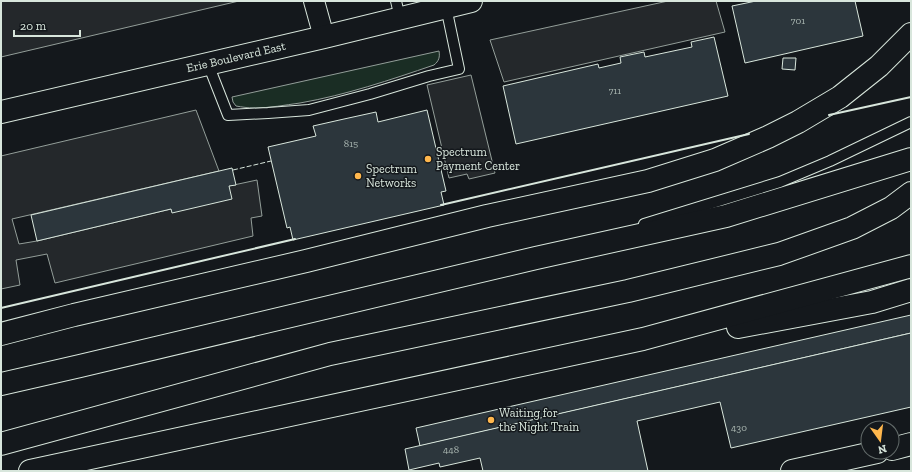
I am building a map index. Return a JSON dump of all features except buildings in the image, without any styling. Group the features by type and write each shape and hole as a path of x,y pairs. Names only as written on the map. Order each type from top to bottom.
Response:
{"main road":[{"name":"Erie Boulevard East","path":"1,112 324,37 398,9 446,7 471,1"},
{"path":"1,334 74,315 306,261 487,216 648,181 715,160 798,122 840,97 879,66 911,34"},
{"path":"1,384 88,365 536,258 726,216 911,159"},
{"path":"1,444 330,354 628,291 779,254 852,228 891,208 911,193"},
{"path":"30,471 643,339 911,266"},
{"path":"643,339 733,328 872,302 911,290"},
{"path":"900,447 911,444"},
{"path":"792,471 860,456"}],"street":[{"path":"314,1 324,37"}],"lane":[{"path":"208,64 228,115 268,114 309,110 459,69 446,7"},
{"path":"536,258 780,182 830,161 911,122"}],"green space":[{"path":"439,51 439,59 434,65 384,82 334,96 300,103 260,108 236,106 233,102 232,97"}],"shaded area":[{"path":"1,1 239,1 1,57"},
{"path":"668,1 716,1 725,32 504,82 490,40"},
{"path":"471,75 495,173 469,179 467,174 449,178 427,85"},
{"path":"196,110 219,171 12,219 19,244 171,209 229,186 257,180 262,216 251,218 253,236 55,283 47,254 16,260 20,285 1,289 1,156"}],"fence":[{"path":"233,170 271,161"}],"wall":[{"path":"829,115 911,97"},
{"path":"441,205 749,134"},
{"path":"1,308 295,239"}],"place":[{"name":"Spectrum Payment Center","path":"428,159"},
{"name":"Spectrum Networks","path":"358,176"},
{"name":"Waiting for the Night Train","path":"491,420"}]}
